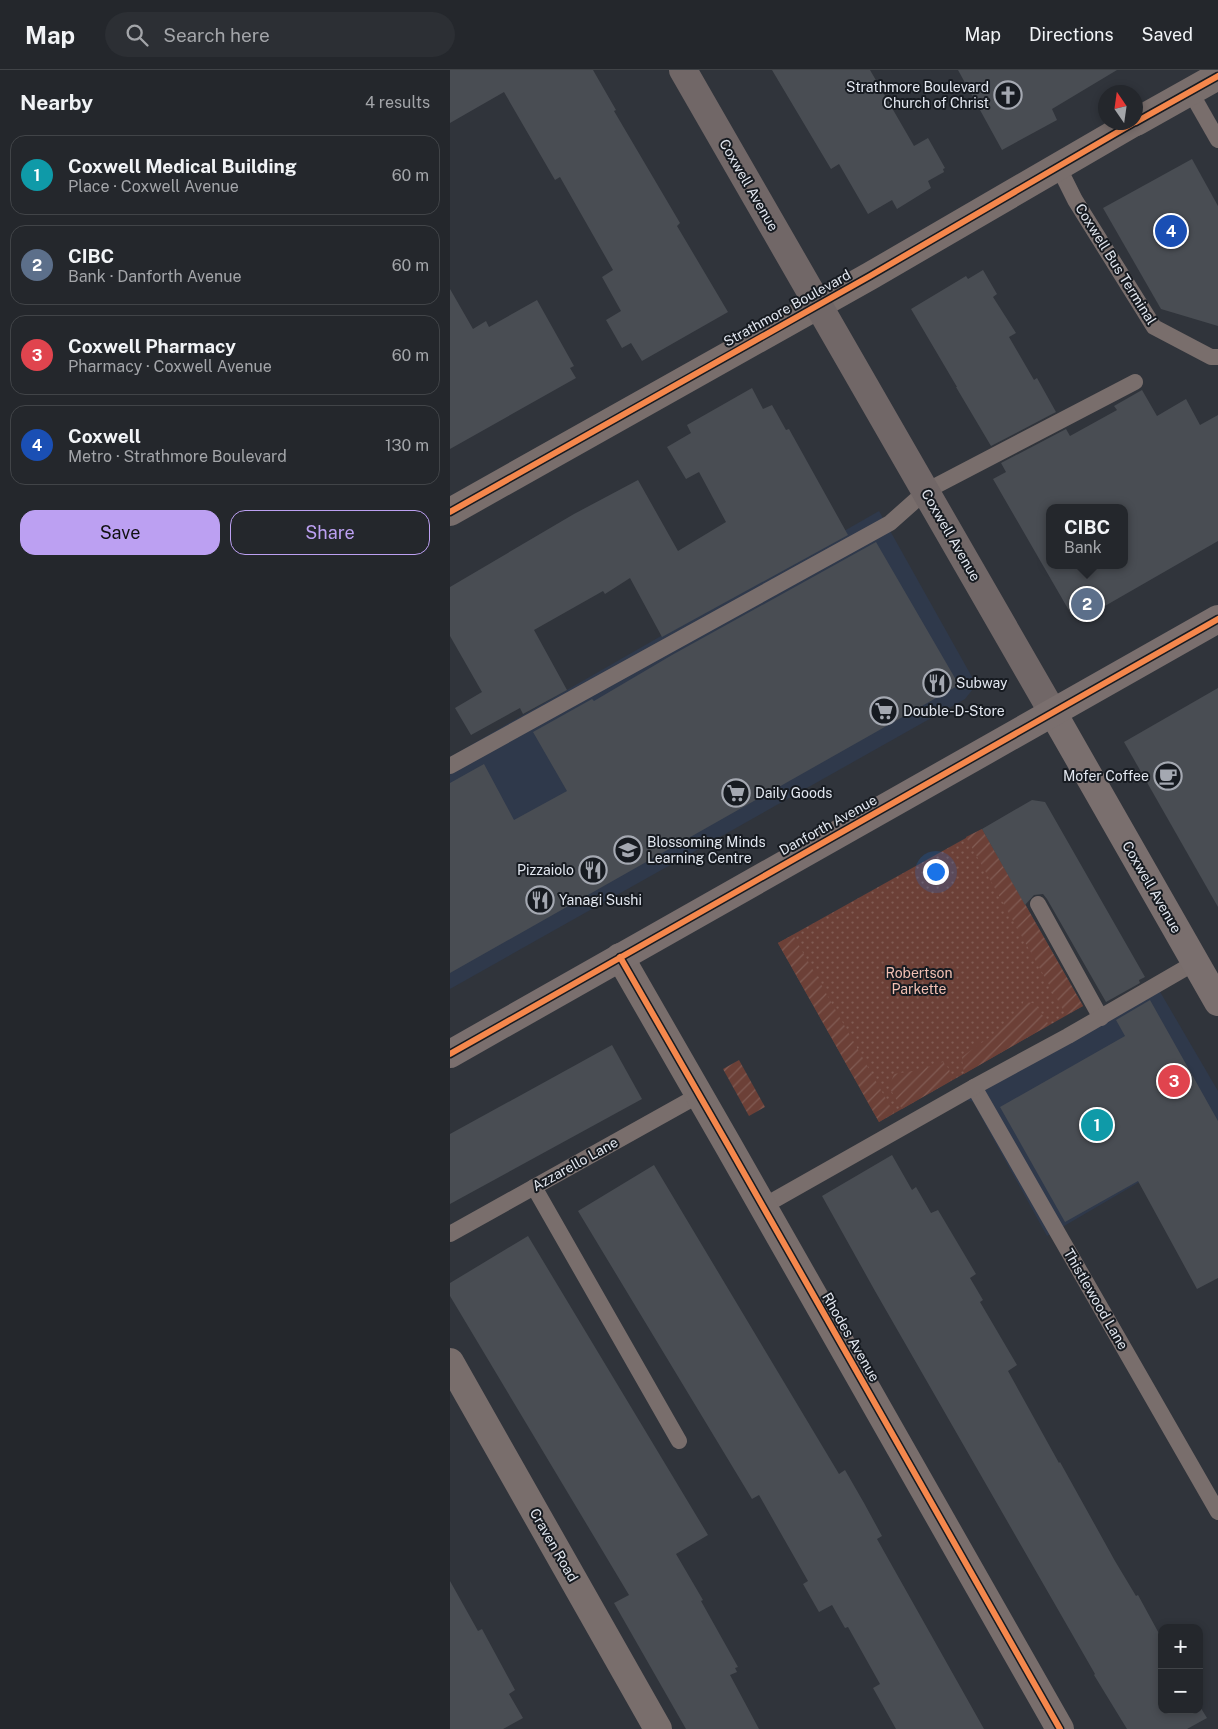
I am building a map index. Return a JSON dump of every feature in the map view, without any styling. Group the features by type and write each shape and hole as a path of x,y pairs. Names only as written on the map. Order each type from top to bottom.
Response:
{"main road":[{"name":"Coxwell Avenue","path":"683,70 1218,1002"},
{"name":"Danforth Avenue","path":"450,1054 1218,619"}],"street":[{"name":"Strathmore Boulevard","path":"1143,117 1218,76"},
{"name":"Strathmore Boulevard","path":"450,512 818,305 1121,130"},
{"name":"Rhodes Avenue","path":"620,957 1060,1729"},
{"name":"Craven Road","path":"450,1362 658,1729"}],"lane":[{"path":"1190,91 1218,140"},
{"name":"Coxwell Bus Terminal","path":"1058,166 1075,200 1154,327 1211,357 1218,357"},
{"path":"450,766 890,523 926,491 1135,382"},
{"path":"1038,904 1101,1018"},
{"path":"762,1207 974,1087 1101,1018 1196,962"},
{"name":"Thistlewood Lane","path":"974,1087 1218,1512"},
{"name":"Azzarello Lane","path":"450,1234 699,1095"},
{"path":"534,1187 679,1442"}],"shaded area":[{"path":"879,511 972,677 973,689 965,699 450,989 450,757"},
{"path":"1159,990 1218,1091 1218,1136 1047,1236 973,1102 964,1099"}],"green space":[{"name":"Robertson Parkette","path":"982,829 1083,1006 879,1122 778,943"},
{"path":"982,829 1083,1006 1066,1015 966,837"},
{"path":"793,935 894,1113 879,1122 778,943"},
{"path":"1024,1001 1035,1004 1049,1025 964,1074 962,1057 1012,1018"},
{"path":"739,1060 765,1107 749,1116 723,1069"},
{"path":"943,1062 949,1069 952,1080 902,1109 889,1087 894,1074 919,1070"}],"building":[{"path":"450,70 593,70 616,110 614,111 680,223 677,226 728,312 642,361 631,343 622,348 606,320 621,311 602,277 613,270 560,177 555,180 504,92 450,123"},
{"path":"772,70 870,70 914,146 928,138 945,168 943,169 944,172 928,181 931,188 897,209 892,200 868,214 839,164 831,169"},
{"name":"Strathmore Boulevard Church of Christ","path":"958,70 1117,70 1052,109 1057,120 1002,150"},
{"path":"1192,159 1218,206 1218,326 1161,309 1103,208"},
{"path":"983,270 997,294 993,297 1016,333 1009,337 1034,380 1037,378 1056,412 991,446 911,309 966,276 968,279"},
{"path":"450,289 473,329 486,321 489,327 537,300 574,366 570,368 576,378 450,449"},
{"path":"752,388 763,409 772,405 786,430 789,429 848,535 662,637 630,578 605,594 603,591 534,630 567,690 523,714 520,708 471,735 455,708 482,692 450,636 450,587 574,514 638,480 678,551 726,522 699,472 686,479 667,447 691,433 687,425"},
{"path":"1142,390 1157,416 1186,399 1200,425 1218,415 1218,541 1084,618 1071,614 993,479 1006,472 1001,463 1066,429 1070,436 1117,410 1114,406"},
{"path":"876,542 959,685 450,973 450,783 484,764 514,820 567,791 533,732 592,699 594,701 672,655"},
{"path":"1218,688 1218,907 1124,742"},
{"path":"1032,800 1045,802 1145,977 1139,980 1140,983 1106,1002 1047,899 1043,894 1034,895 1025,905 982,829"},
{"path":"1150,1000 1218,1121 1218,1278 1197,1289 1138,1181 1065,1222 1000,1107 1125,1036 1116,1020"},
{"path":"612,1045 642,1099 450,1204 450,1134"},
{"path":"892,1155 912,1190 916,1187 931,1213 938,1210 976,1274 970,1278 983,1300 980,1302 1017,1365 1008,1371 1115,1561 1136,1596 1138,1595 1158,1632 1158,1714 1203,1714 1203,1712 1207,1718 1187,1729 1127,1729 1094,1675 822,1196"},
{"path":"654,1165 839,1474 845,1470 882,1536 877,1539 984,1729 896,1729 873,1688 880,1684 848,1627 845,1628 832,1605 819,1612 803,1584 808,1581 759,1495 752,1499 578,1211"},
{"path":"528,1236 708,1535 676,1554 703,1600 701,1601 738,1667 735,1668 737,1672 730,1675 759,1729 686,1729 614,1603 629,1595 450,1296 450,1283"},
{"path":"450,1581 478,1631 482,1629 515,1690 509,1694 523,1718 503,1729 450,1729"}],"cycle path":[{"path":"1143,118 1218,76"},
{"path":"450,512 870,276 1121,130"},
{"path":"450,1054 1218,619"},
{"path":"620,957 1060,1729"}],"place":[{"name":"Strathmore Boulevard Church of Christ","path":"1008,95"},
{"name":"Coxwell","path":"1171,231"},
{"name":"CIBC","path":"1087,604"},
{"name":"Subway","path":"937,683"},
{"name":"Double-D-Store","path":"884,711"},
{"name":"Mofer Coffee","path":"1168,776"},
{"name":"Daily Goods","path":"736,793"},
{"name":"Blossoming Minds Learning Centre","path":"628,850"},
{"name":"Pizzaiolo","path":"593,870"},
{"name":"Yanagi Sushi","path":"540,900"},
{"name":"Coxwell Pharmacy","path":"1174,1081"},
{"name":"Coxwell Medical Building","path":"1097,1125"}]}
